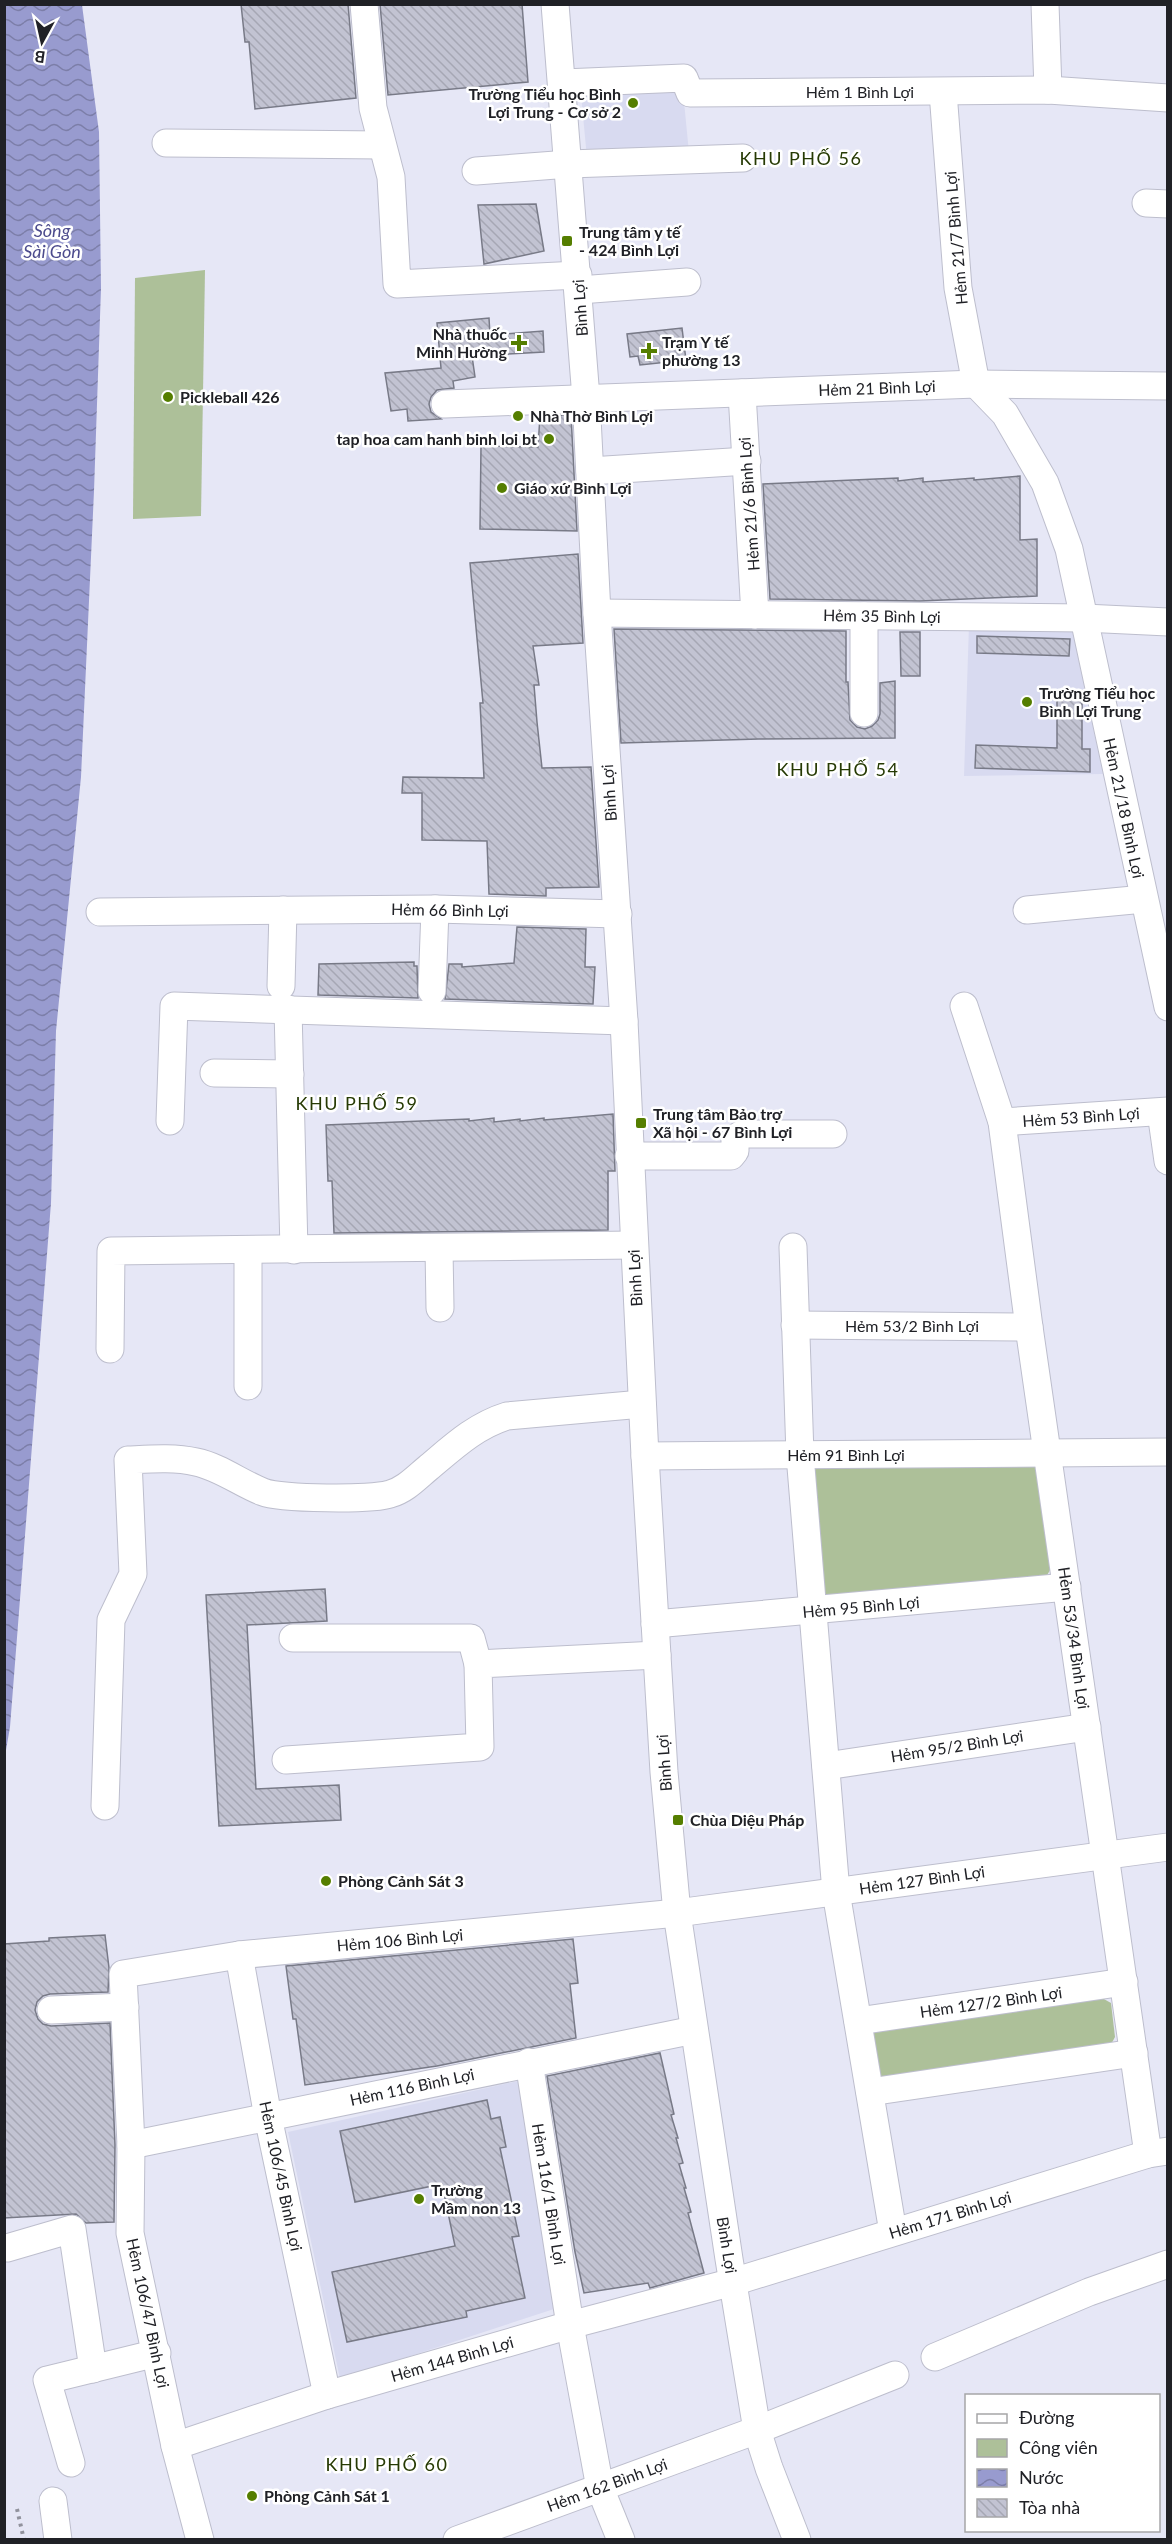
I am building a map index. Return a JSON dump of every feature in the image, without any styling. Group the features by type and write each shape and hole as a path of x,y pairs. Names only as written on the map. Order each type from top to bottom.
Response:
{"street":[{"path":"364,4 373,108 391,177 397,284 687,282"},
{"name":"Bình Lợi","path":"555,4 586,398 597,614 618,914 655,1624 664,1772 677,1913 757,2430 797,2540"},
{"path":"1045,4 1048,90"},
{"name":"Hẻm 1 Bình Lợi","path":"563,83 684,78 690,93 1048,90 1167,98"},
{"name":"Hẻm 21/7 Bình Lợi","path":"944,92 958,288 976,384"},
{"path":"166,143 382,145"},
{"path":"476,171 569,164 743,158"},
{"name":"Hẻm 21 Bình Lợi","path":"445,404 976,384 1167,386"},
{"name":"Hẻm 21/18 Bình Lợi","path":"976,384 1005,414 1045,483 1069,549 1167,1007"},
{"name":"Hẻm 21/6 Bình Lợi","path":"742,393 755,615"},
{"path":"590,471 747,461"},
{"name":"Hẻm 35 Bình Lợi","path":"597,614 1084,618 1167,622"},
{"path":"864,616 864,713"},
{"path":"1027,909 1144,899"},
{"path":"432,991 435,909"},
{"name":"Hẻm 66 Bình Lợi","path":"100,912 435,909 618,914"},
{"path":"283,910 284,998 290,1074 294,1250"},
{"path":"170,1121 174,1006 284,998 624,1021"},
{"name":"Hẻm 53/34 Bình Lợi","path":"964,1006 1002,1122 1029,1327 1134,2053 1158,2153"},
{"path":"214,1073 290,1074"},
{"path":"1164,1112 1167,1161"},
{"name":"Hẻm 53 Bình Lợi","path":"1002,1122 1164,1112"},
{"path":"629,1156 731,1156 735,1151 735,1138 742,1134 833,1134"},
{"path":"110,1349 111,1251 634,1245"},
{"path":"793,1247 800,1455 836,1892 893,2232"},
{"path":"439,1248 440,1308"},
{"path":"248,1251 248,1386"},
{"name":"Hẻm 53/2 Bình Lợi","path":"795,1325 1029,1327"},
{"path":"105,1806 111,1620 133,1574 128,1460 194,1461 212,1466 266,1494 286,1498 389,1495 405,1487 471,1432 487,1422 507,1416 642,1404"},
{"name":"Hẻm 91 Bình Lợi","path":"645,1456 1167,1452"},
{"name":"Hẻm 95 Bình Lợi","path":"655,1624 813,1612 1067,1587"},
{"path":"286,1760 480,1747 478,1664 471,1638 293,1638"},
{"path":"478,1664 657,1655"},
{"name":"Hẻm 95/2 Bình Lợi","path":"826,1766 1087,1727"},
{"name":"Hẻm 127 Bình Lợi","path":"677,1913 1167,1847"},
{"name":"Hẻm 106 Bình Lợi","path":"123,1974 239,1955 677,1913"},
{"name":"Hẻm 106/45 Bình Lợi","path":"239,1955 268,2117 327,2395"},
{"name":"Hẻm 106/47 Bình Lợi","path":"123,1974 131,2145 130,2233 175,2446 200,2540"},
{"name":"Hẻm 127/2 Bình Lợi","path":"858,2021 1124,1982"},
{"path":"51,2010 125,2007"},
{"name":"Hẻm 116 Bình Lợi","path":"131,2145 694,2030"},
{"path":"870,2092 1134,2053"},
{"name":"Hẻm 116/1 Bình Lợi","path":"529,2062 570,2325 600,2488 621,2540"},
{"name":"Hẻm 171 Bình Lợi","path":"733,2282 1158,2153"},
{"path":"7,2248 72,2229 93,2369"},
{"path":"935,2357 1089,2292 1167,2264"},
{"name":"Hẻm 144 Bình Lợi","path":"175,2446 327,2395 570,2325 733,2282"},
{"path":"71,2463 47,2380 157,2354"},
{"name":"Hẻm 162 Bình Lợi","path":"457,2540 757,2430 895,2375"},
{"path":"53,2501 58,2540"}],"path":[{"path":"17,2510 24,2540"}],"shaded area":[{"name":"Trường Tiểu học Bình Lợi Trung - Cơ sở 2","path":"682,81 689,153 587,158 580,84"},
{"name":"Trường Tiểu học Bình Lợi Trung","path":"969,625 1072,629 1103,774 964,776"},
{"name":"Trường Mầm non 13","path":"518,2081 554,2309 340,2379 288,2132"}],"green space":[{"name":"Pickleball 426","path":"205,270 201,516 133,519 135,278"},
{"path":"818,1463 1041,1466 1053,1565 1046,1577 828,1599 820,1592 810,1469"},
{"path":"1102,1998 1111,2003 1115,2037 1109,2048 882,2077 875,2070 868,2036 875,2028"}],"water":[{"name":"Sông Sài Gòn","path":"4,5 82,5 99,132 101,288 94,491 81,777 56,1031 51,1203 10,1727 5,1756"}],"building":[{"path":"241,4 348,4 356,98 255,109 249,42 245,42"},
{"path":"380,4 522,4 528,82 388,95"},
{"path":"536,204 544,251 484,264 478,205"},
{"path":"489,318 490,335 543,331 544,352 472,356 475,377 453,381 454,388 437,390 431,397 429,404 431,412 441,419 408,421 407,409 391,411 385,373 441,368 437,323"},
{"name":"Trạm Y tế phường 13","path":"682,328 686,360 640,365 638,356 630,357 627,334"},
{"path":"571,415 577,531 480,529 481,446 538,447 540,416"},
{"path":"1020,476 1020,540 1037,539 1037,596 920,601 770,599 763,484 898,478 898,481 923,478 923,482"},
{"path":"578,554 583,643 533,646 539,685 534,685 542,768 591,767 599,887 546,888 546,896 489,894 487,841 422,840 422,793 402,793 403,777 484,778 480,703 483,703 470,563"},
{"path":"614,629 846,631 846,682 848,682 850,720 857,727 865,729 872,726 880,714 880,683 895,681 895,738 621,743"},
{"path":"900,632 920,632 920,676 901,676"},
{"path":"977,636 1070,639 1069,656 977,653"},
{"path":"1057,695 1082,695 1082,749 1090,749 1090,772 975,768 976,745 1057,748"},
{"path":"517,927 586,929 585,967 595,967 593,1004 445,999 449,964 462,964 462,967 514,963"},
{"path":"414,962 414,966 417,966 418,998 318,995 319,964"},
{"path":"613,1114 615,1171 608,1171 608,1230 334,1233 332,1181 328,1181 326,1125 469,1119 469,1121 494,1118 494,1122"},
{"path":"325,1589 327,1621 247,1625 256,1789 339,1785 341,1820 219,1826 206,1595"},
{"path":"105,1935 109,1968 108,1992 50,1994 43,1996 37,2002 35,2010 38,2019 43,2024 51,2026 110,2023 115,2145 114,2222 86,2223 76,2214 4,2218 4,1944 49,1941 49,1938"},
{"path":"573,1939 578,1983 570,1984 576,2038 437,2066 305,2085 286,1966"},
{"path":"660,2053 674,2114 671,2115 683,2163 679,2164 691,2212 688,2213 704,2273 650,2288 648,2283 584,2293 575,2252 547,2076"},
{"path":"487,2100 491,2119 500,2117 506,2147 500,2148 519,2236 512,2237 525,2298 466,2311 467,2317 347,2342 332,2272 455,2246 442,2184 355,2202 340,2131"}],"place":[{"name":"Trường Tiểu học Bình Lợi Trung - Cơ sở 2","path":"633,103"},
{"name":"Trung tâm y tế - 424 Bình Lợi","path":"567,241"},
{"name":"Nhà thuốc Minh Hường","path":"519,343"},
{"name":"Trạm Y tế phường 13","path":"649,351"},
{"name":"Pickleball 426","path":"168,397"},
{"name":"Nhà Thờ Bình Lợi","path":"518,416"},
{"name":"tap hoa cam hanh binh loi bt","path":"549,439"},
{"name":"Giáo xứ Bình Lợi","path":"502,488"},
{"name":"Trường Tiểu học Bình Lợi Trung","path":"1027,702"},
{"name":"Trung tâm Bảo trợ Xã hội - 67 Bình Lợi","path":"641,1123"},
{"name":"Chùa Diệu Pháp","path":"678,1820"},
{"name":"Phòng Cảnh Sát 3","path":"326,1881"},
{"name":"Trường Mầm non 13","path":"419,2199"},
{"name":"Phòng Cảnh Sát 1","path":"252,2496"}],"district":[{"name":"KHU PHỐ 56","path":"801,159"},
{"name":"KHU PHỐ 54","path":"838,770"},
{"name":"KHU PHỐ 59","path":"357,1104"},
{"name":"KHU PHỐ 60","path":"387,2465"}]}
